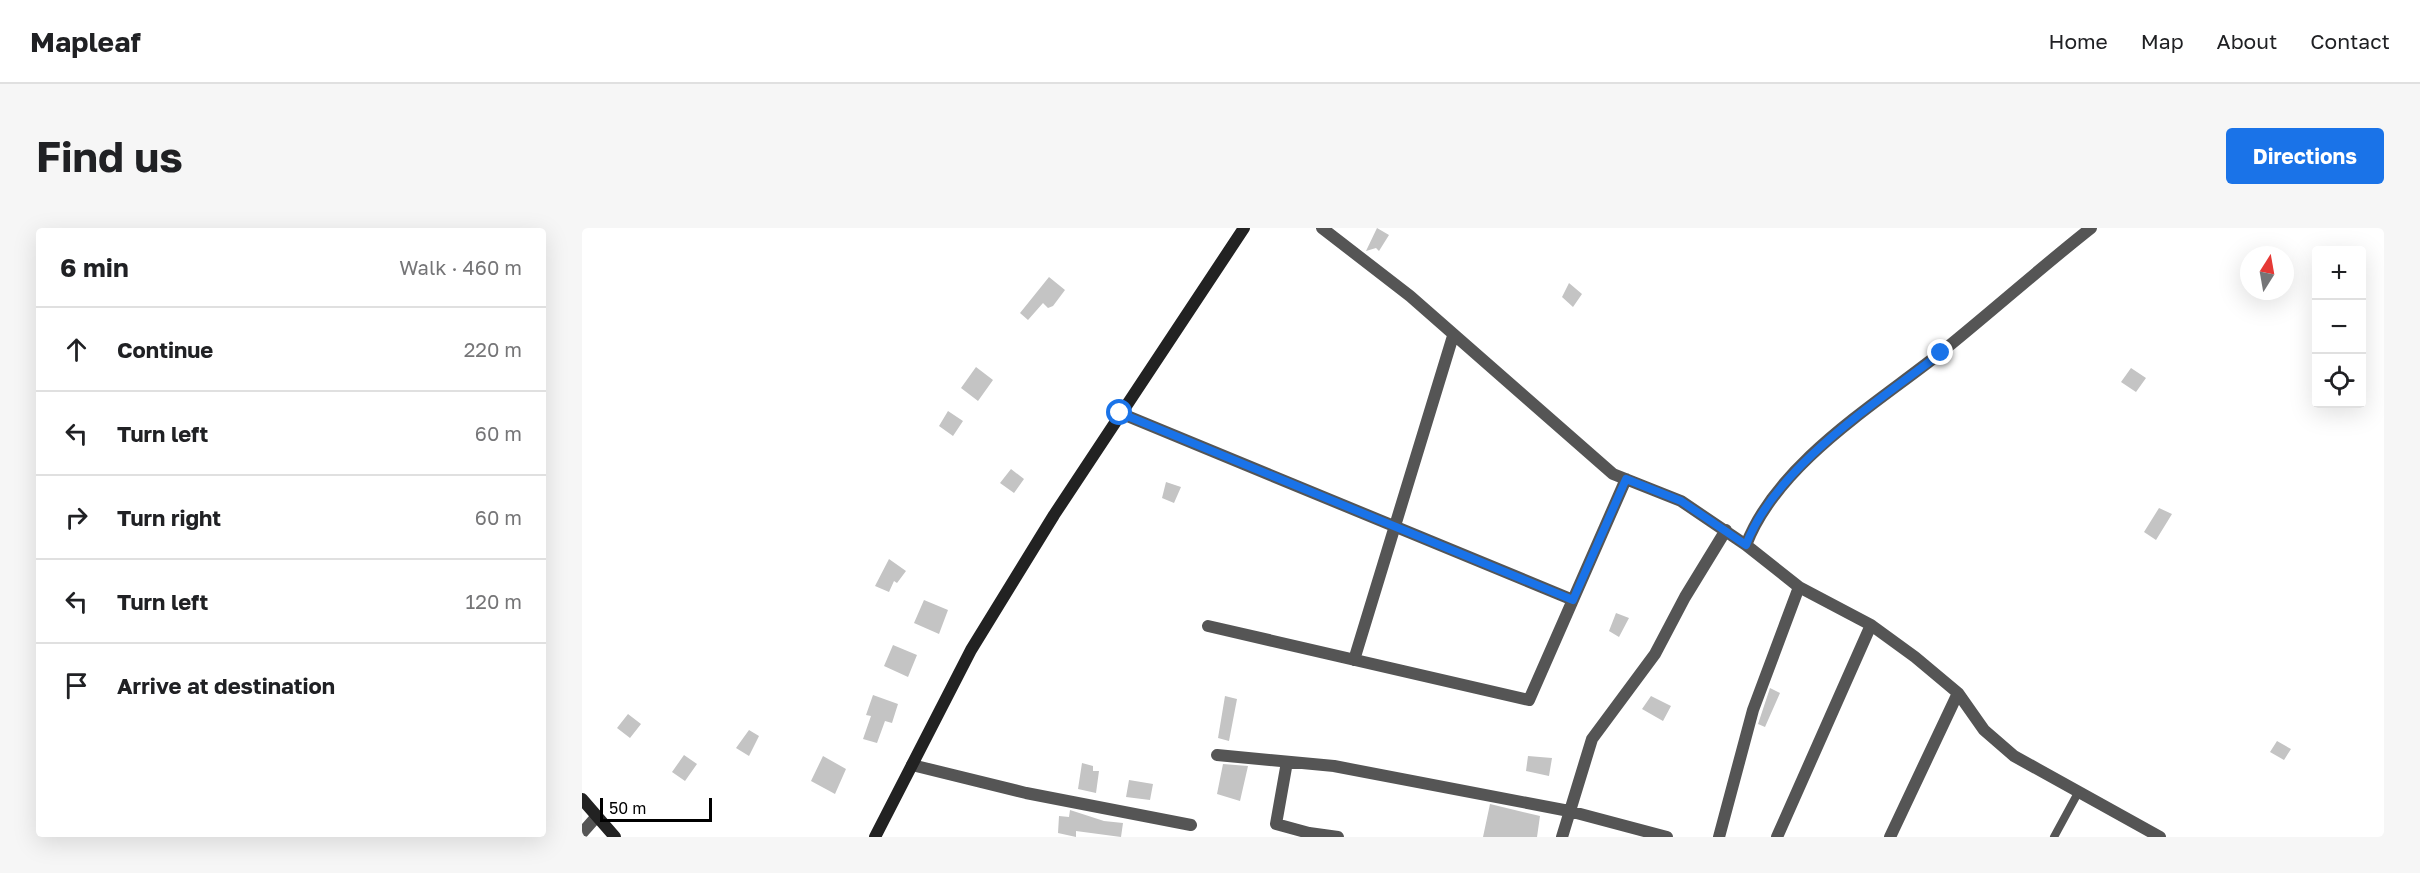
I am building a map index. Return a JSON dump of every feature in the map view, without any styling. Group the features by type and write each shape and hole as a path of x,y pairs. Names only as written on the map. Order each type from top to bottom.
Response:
{"street":[{"path":"875,837 971,650 1054,515 1244,228"},
{"path":"1322,228 1410,296 1613,474 1681,501 1726,530 1799,587 1871,625 1915,657 1958,693 1984,730 2014,756 2079,791 2144,833 2160,837"},
{"path":"1746,545 1752,528 1773,496 1792,475 1847,425 1941,353 2025,280 2091,228"},
{"path":"1354,660 1453,336"},
{"path":"1120,413 1573,600"},
{"path":"1208,626 1529,700 1626,479"},
{"path":"1562,837 1592,739 1655,654 1684,597 1726,530"},
{"path":"1719,837 1753,710 1799,587"},
{"path":"1777,837 1871,625"},
{"path":"1890,837 1958,693"},
{"path":"1216,755 1334,766 1569,812 1648,835 1667,837"},
{"path":"1287,762 1276,824 1309,833 1338,837"},
{"path":"912,765 1026,793 1191,825"},
{"path":"582,799 615,837"},
{"path":"582,833 597,816"}],"lane":[{"path":"2054,837 2079,791"}],"building":[{"path":"1377,228 1389,235 1379,251 1376,248 1366,251"},
{"path":"1049,277 1065,290 1053,306 1048,308 1043,303 1028,320 1020,313"},
{"path":"1569,283 1582,294 1573,307 1562,297"},
{"path":"976,367 993,380 978,401 961,388"},
{"path":"2131,368 2146,378 2136,392 2121,382"},
{"path":"948,411 963,421 953,436 939,426"},
{"path":"1011,469 1024,479 1014,493 1000,483"},
{"path":"1166,482 1181,487 1174,503 1162,498"},
{"path":"2159,508 2172,514 2156,540 2144,532"},
{"path":"889,559 906,571 897,583 894,581 889,592 875,586"},
{"path":"924,600 948,610 939,634 914,623"},
{"path":"1616,613 1629,618 1619,637 1609,631"},
{"path":"893,645 917,655 908,677 884,666"},
{"path":"1770,688 1780,693 1765,727 1758,724"},
{"path":"873,695 898,704 892,723 885,721 877,743 863,739 871,716 866,715"},
{"path":"1225,696 1237,699 1229,741 1218,738"},
{"path":"1651,696 1671,706 1663,721 1642,709"},
{"path":"628,714 641,724 630,738 617,728"},
{"path":"749,730 759,736 749,756 736,748"},
{"path":"2277,741 2291,749 2284,760 2270,752"},
{"path":"684,755 697,764 685,781 672,772"},
{"path":"823,756 846,769 835,794 811,781"},
{"path":"1528,756 1552,758 1549,776 1526,771"},
{"path":"1082,763 1093,766 1093,771 1099,771 1096,793 1078,789"},
{"path":"1223,764 1248,766 1240,801 1217,794"},
{"path":"1129,780 1153,784 1150,800 1126,797"},
{"path":"1490,804 1540,816 1537,837 1483,837"},
{"path":"1070,810 1104,821 1123,823 1121,837 1076,831 1076,837 1058,833 1059,816 1069,817"}],"route":[{"path":"1120,413 1573,600 1626,479 1681,501 1746,545 1752,528 1773,496 1792,475 1847,425 1941,353"}]}
